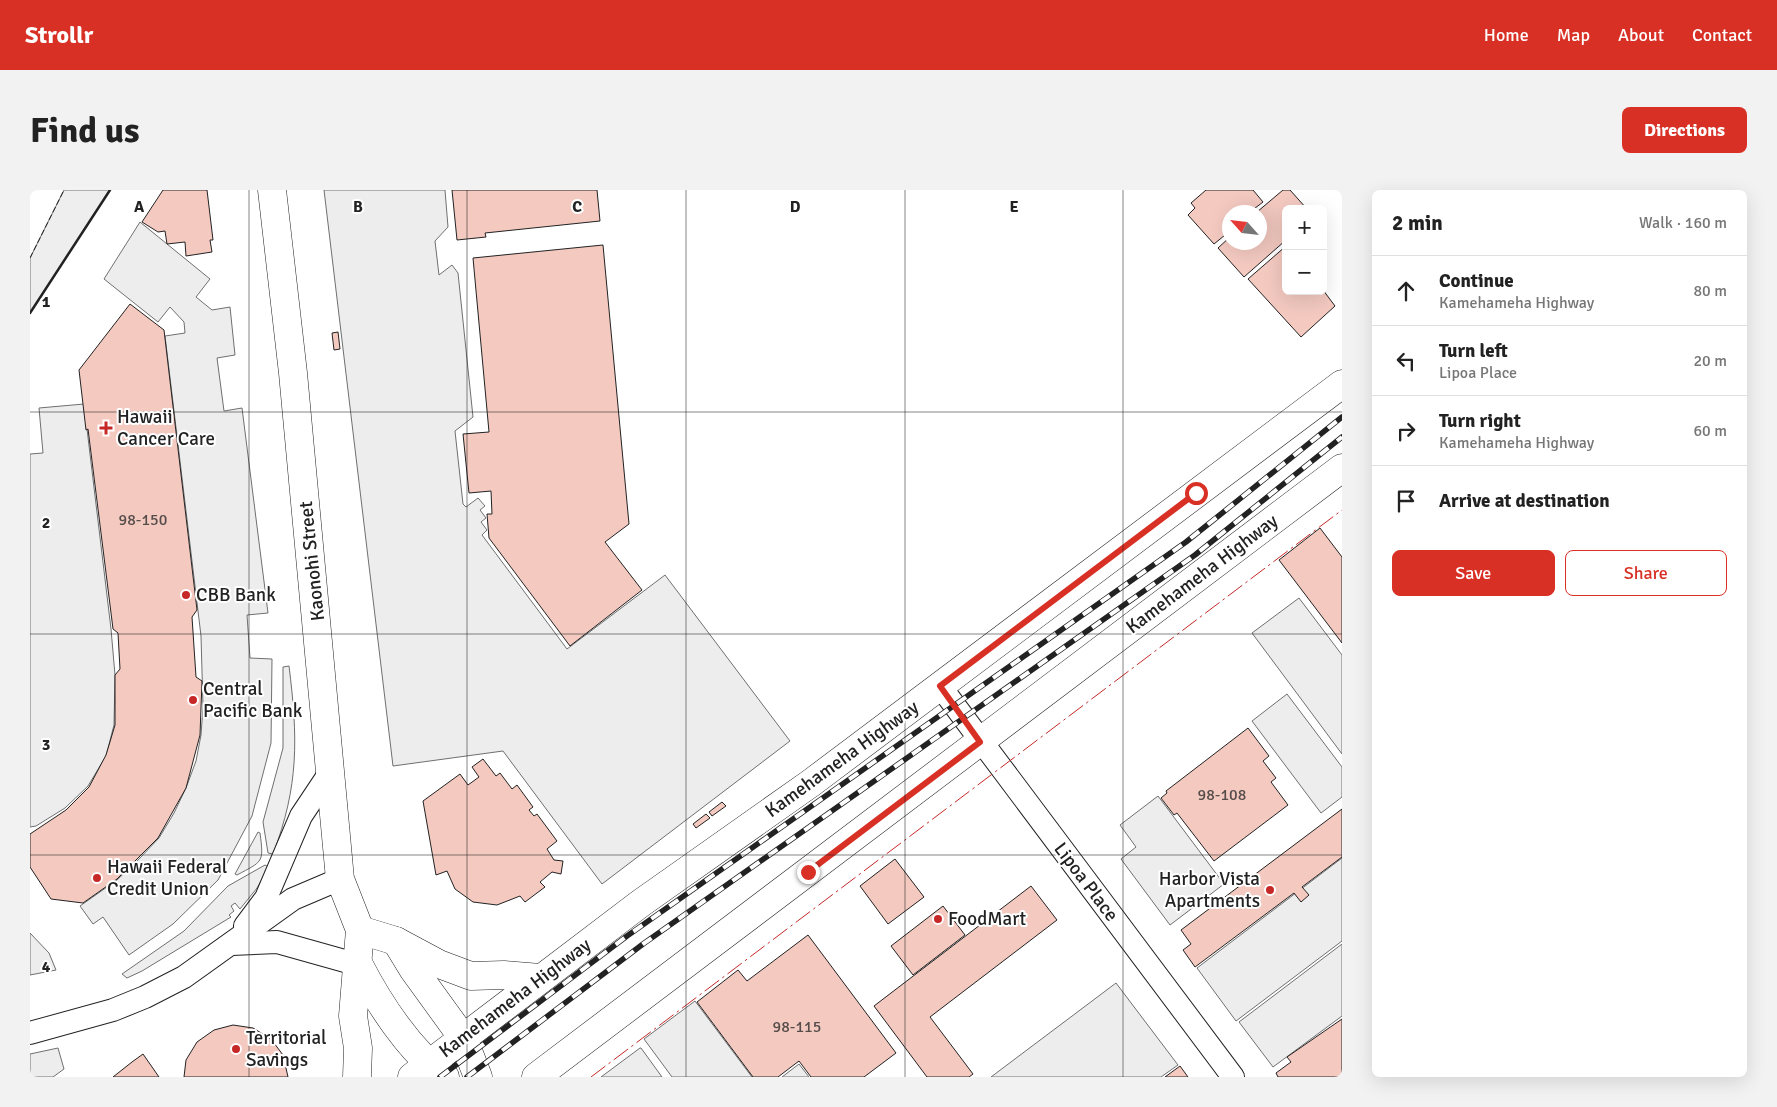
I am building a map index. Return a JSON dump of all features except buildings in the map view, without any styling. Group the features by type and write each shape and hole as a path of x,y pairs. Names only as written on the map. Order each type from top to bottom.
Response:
{"main road":[{"name":"Kaonohi Street","path":"272,190 294,383 340,879 360,930 359,965 353,1016 358,1048 357,1077"},
{"name":"Kamehameha Highway","path":"429,1073 463,1038 540,978 640,903 811,783 1342,384"},
{"name":"Kamehameha Highway","path":"536,1077 1342,468"},
{"path":"360,930 396,941 439,964 471,976 504,975 540,978"},
{"path":"396,941 412,969 463,1038 478,1077"},
{"path":"359,965 380,1002 429,1073"}],"street":[{"name":"Lipoa Place","path":"940,686 980,742 1233,1077"},
{"path":"231,944 266,898 301,816 331,771"},
{"path":"30,1033 113,1010 145,997 184,977 294,899 340,879"},
{"path":"231,944 277,942 359,965"}],"shaded area":[{"path":"64,190 110,190 30,313 30,258"},
{"path":"324,190 445,190 448,227 435,241 439,275 452,265 458,273 473,417 455,431 463,504 466,507 478,498 485,506 480,510 486,518 481,522 487,530 482,535 567,649 665,575 790,741 602,884 503,751 393,766"},
{"path":"140,222 210,279 196,297 212,310 230,307 235,355 217,358 224,411 242,408 268,613 247,615 250,658 272,659 271,743 252,816 218,880 173,924 129,955 103,917 93,924 80,906 117,880 159,838 174,813 196,761 201,735 203,707 201,636 165,336 185,333 184,322 170,307 158,322 104,279"},
{"path":"84,404 111,629 115,675 114,725 106,756 88,786 65,808 36,826 30,827 30,454 43,453 39,408"},
{"path":"1299,598 1342,655 1342,754 1252,633"},
{"path":"289,666 294,716 294,761 288,806 273,854 268,853 263,822 283,748 283,667"},
{"path":"1287,694 1342,767 1342,797 1321,813 1252,721"},
{"path":"1158,796 1224,884 1170,925 1121,859 1136,847 1120,825"},
{"path":"258,832 260,833 262,850 260,860 252,867 237,875 235,874"},
{"path":"1342,858 1342,941 1236,1021 1197,968"},
{"path":"265,865 269,867 257,888 240,909 235,903 231,906 234,911 229,915 231,917 142,971 127,978 122,974 184,931 228,886"},
{"path":"30,933 49,953 56,970 30,975"},
{"path":"1342,944 1342,1016 1273,1067 1239,1022"},
{"path":"1116,983 1178,1065 1161,1077 991,1077"},
{"path":"695,1001 752,1077 672,1077 644,1039"},
{"path":"58,1048 64,1069 53,1077 30,1077 30,1054"},
{"path":"640,1048 662,1077 601,1077"},
{"path":"799,1064 809,1077 782,1077"}],"railway":[{"path":"440,1077 627,936 1186,542 1342,417"},
{"path":"467,1077 643,944 1195,555 1342,437"}],"fence":[{"path":"30,258 64,190"}],"wall":[{"path":"30,313 110,190"}],"power":[{"path":"591,1077 1342,510"}],"place":[{"name":"Hawaii Cancer Care","path":"106,428"},
{"name":"CBB Bank","path":"186,595"},
{"name":"Central Pacific Bank","path":"193,700"},
{"name":"Hawaii Federal Credit Union","path":"97,878"},
{"name":"Harbor Vista Apartments","path":"1270,890"},
{"name":"FoodMart","path":"938,919"},
{"name":"Territorial Savings","path":"236,1049"}],"route":[{"path":"808,872 980,742 940,686 1196,493"}]}
